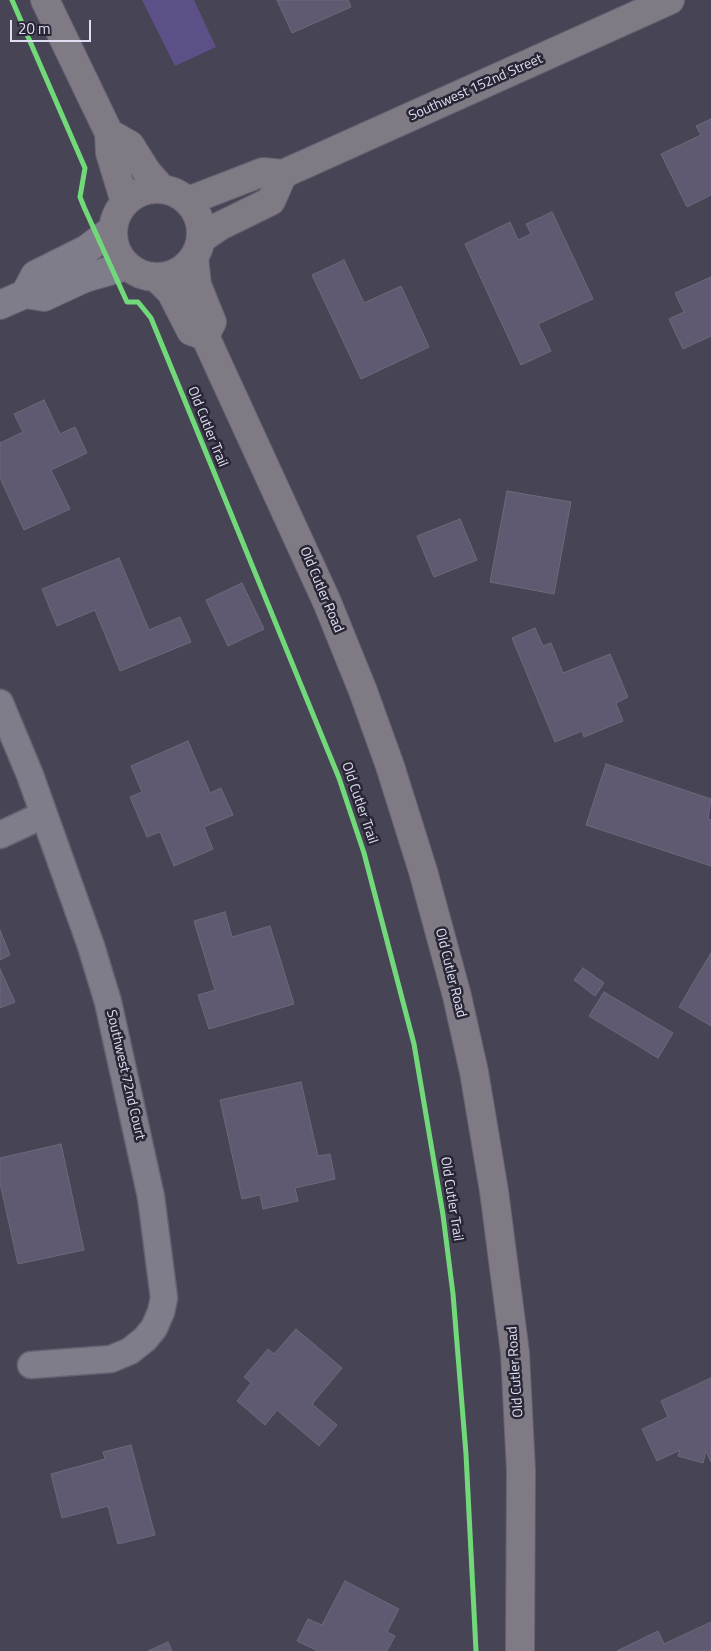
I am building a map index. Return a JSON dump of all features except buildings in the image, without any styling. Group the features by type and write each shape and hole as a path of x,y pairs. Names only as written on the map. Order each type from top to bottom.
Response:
{"main road":[{"path":"45,0 109,133 110,153 125,202"},
{"name":"Southwest 152nd Street","path":"188,201 263,172 283,174 658,2"},
{"path":"109,133 130,145 147,172 162,189"},
{"path":"205,336 212,322 197,285 198,248 201,226 197,214 188,201 179,194 162,189 143,191 125,202 116,215 112,230 115,251 126,266 141,275 157,278 180,272 198,248 220,226 271,200 283,174"},
{"name":"Old Cutler Road","path":"157,278 170,292 192,331 205,336 302,543 363,691 405,813 457,996 485,1136 503,1247 515,1353 521,1471 520,1651"}],"street":[{"path":"25,294 35,275 87,249 112,230"},
{"path":"0,305 25,294 44,297 85,278 126,266"},
{"name":"Southwest 72nd Court","path":"0,703 30,775 43,816 91,946 110,1008 151,1197 164,1298 161,1312 154,1328 146,1339 130,1351 111,1359 31,1365"},
{"path":"0,835 43,816"}],"shaded area":[{"path":"142,0 194,0 216,47 175,66"}],"cycle path":[{"name":"Old Cutler Trail","path":"12,0 85,168 80,197 84,207 127,302 138,302 151,318 339,778 364,853 414,1044 443,1215 453,1294 466,1454 476,1651"}]}
